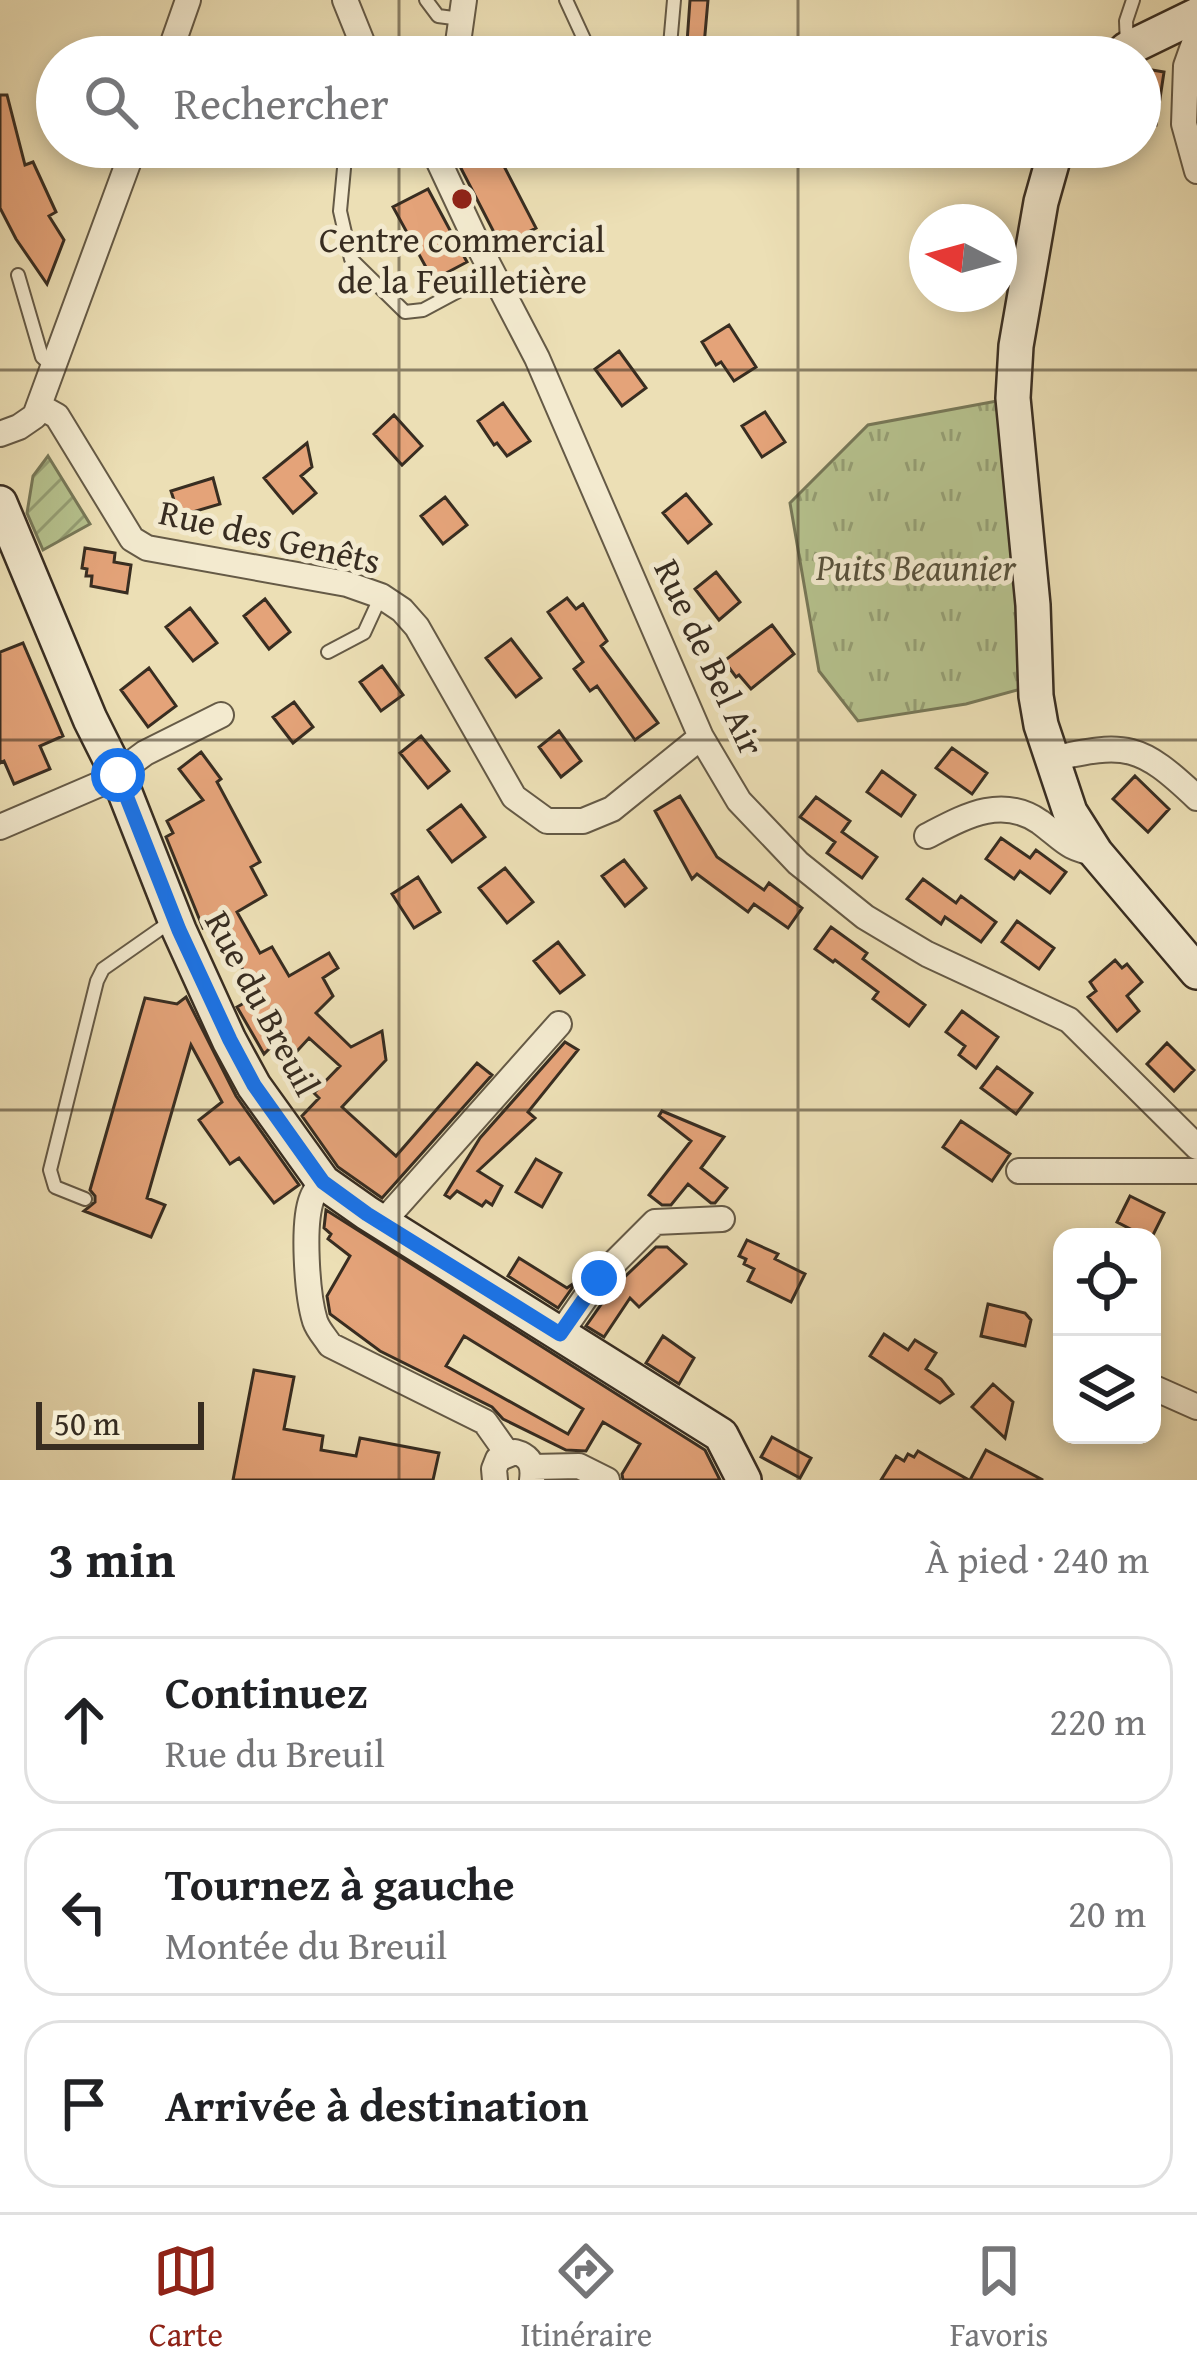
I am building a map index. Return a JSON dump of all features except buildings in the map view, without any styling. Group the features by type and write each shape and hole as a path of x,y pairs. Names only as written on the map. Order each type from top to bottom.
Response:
{"street":[{"path":"175,36 188,0"},
{"path":"345,0 360,36"},
{"path":"1156,36 1197,15"},
{"path":"1197,35 1186,65 1184,124 1197,171"},
{"path":"0,434 29,421 38,406 126,168"},
{"name":"Rue de Bel Air","path":"442,168 538,358 701,737 740,801 798,863 865,917 927,954 1069,1020 1197,1147"},
{"path":"1051,168 1016,346 1013,398 1033,604 1036,696 1070,812 1096,854 1197,972"},
{"name":"Rue des Genêts","path":"38,406 57,416 132,539 147,548 347,584 382,596 402,610 417,627 514,797 547,820 583,821 612,809 701,737"},
{"name":"Rue du Breuil","path":"0,503 118,775 174,919 230,1040 254,1085 323,1182 721,1435 744,1480"},
{"path":"0,827 118,775 145,753 221,716"},
{"path":"1051,759 1103,748 1141,753 1197,798"},
{"path":"927,836 969,814 1000,807 1036,819 1073,850 1096,854"},
{"path":"382,1223 559,1024"},
{"path":"1019,1171 1197,1171"},
{"path":"323,1182 310,1203 308,1225 308,1291 316,1326 330,1345 485,1422 507,1453"},
{"path":"560,1334 599,1278 656,1222 722,1219"},
{"path":"1161,1391 1197,1407"},
{"path":"495,1480 498,1459 507,1453 523,1454 532,1473 579,1466 607,1480"}],"lane":[{"path":"426,0 438,16 463,9"},
{"path":"566,0 583,36"},
{"path":"671,36 674,0"},
{"path":"1125,36 1133,0"},
{"path":"344,168 340,212 351,259 405,311 423,310 492,273"},
{"path":"18,275 42,357 53,367"},
{"path":"328,652 364,633 382,596"},
{"path":"85,1199 55,1187 50,1170 97,981 103,969 174,919"}],"green space":[{"name":"Puits Beaunier","path":"1013,398 1036,696 1017,690 966,704 858,721 819,671 790,503 868,425"},
{"path":"48,456 90,524 43,550 27,513 33,476"}],"place":[{"name":"Centre commercial de la Feuilletière","path":"462,199"}],"route":[{"path":"118,775 179,930 230,1040 254,1085 323,1182 560,1334 599,1278"}]}
